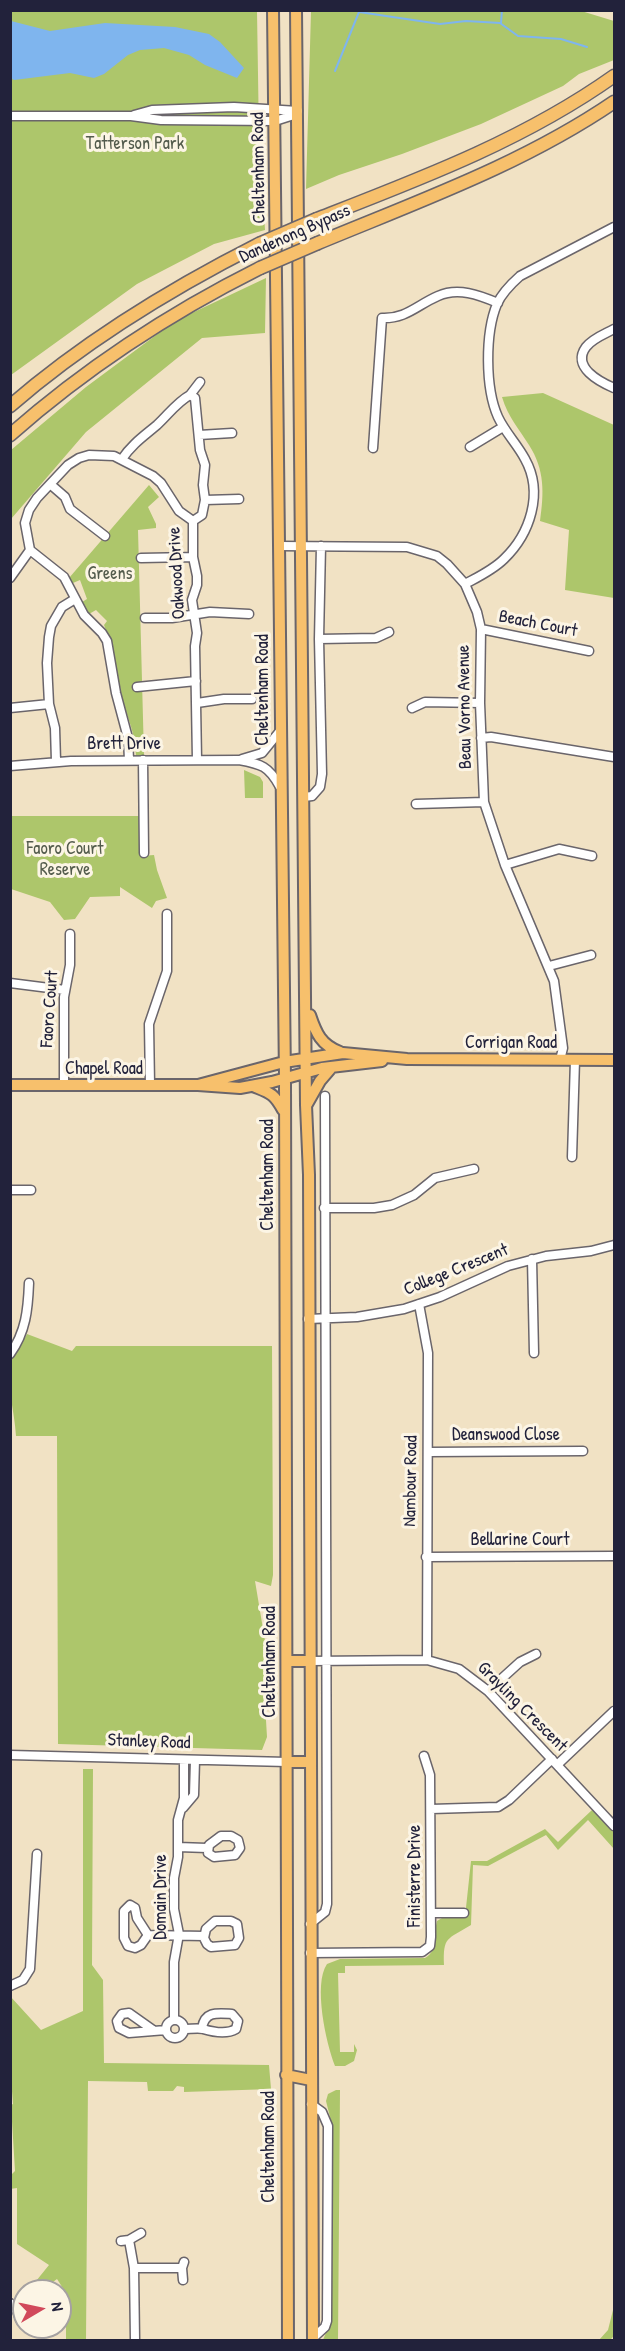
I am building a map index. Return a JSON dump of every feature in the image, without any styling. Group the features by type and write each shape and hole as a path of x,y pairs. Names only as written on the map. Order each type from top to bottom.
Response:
{"highway":[{"name":"Dandenong Bypass","path":"10,406 85,347 188,281 259,244 498,144 570,105 615,76"},
{"name":"Dandenong Bypass","path":"10,435 63,390 133,340 188,306 260,268 501,166 556,138 615,102"}],"main road":[{"name":"Cheltenham Road","path":"273,10 285,1079 288,2340"},
{"path":"296,10 303,546 306,1105 309,1175 313,2339"},
{"path":"306,1006 317,1035 324,1045 343,1053"},
{"name":"Corrigan Road","path":"307,1057 343,1053 407,1059 615,1060"},
{"name":"Chapel Road","path":"198,1085 307,1057"},
{"name":"Corrigan Road","path":"285,1079 332,1067 407,1059"},
{"path":"306,1105 320,1081 332,1067"},
{"name":"Chapel Road","path":"10,1085 198,1085 229,1088 285,1079"},
{"path":"252,1086 271,1093 278,1099 284,1112"},
{"path":"287,1661 309,1661"},
{"path":"287,1762 310,1762"},
{"path":"286,2076 311,2075"}],"street":[{"path":"131,116 152,110 275,108 298,113"},
{"path":"10,116 131,116 161,120 275,121 298,113"},
{"path":"465,584 503,560 526,528 533,510 534,492 526,460 503,427 492,400 489,378 490,328 498,303 520,276 615,227"},
{"path":"373,448 382,318 401,316 440,295 451,293 469,293 498,303"},
{"path":"615,329 597,338 585,348 582,358 586,370 597,381 615,388"},
{"path":"122,459 132,445 190,395 200,382"},
{"path":"190,395 195,398 197,407 199,435 205,465 203,485 205,500 202,515 193,521"},
{"path":"470,447 503,427"},
{"path":"199,435 232,433"},
{"name":"Oakwood Drive","path":"30,550 25,523 29,510 68,465 89,455 114,456 122,459 161,483 179,511 193,521 193,558 197,576 197,585 192,600 197,633 195,646 197,760"},
{"path":"50,484 65,497 70,509 105,536"},
{"path":"205,500 239,499"},
{"name":"Beau Vorno Avenue","path":"279,546 387,546 422,550 447,564 465,584 477,612 481,629 480,703 484,802 505,865 554,981 563,1048 560,1060"},
{"path":"304,797 312,796 319,788 322,774 319,639 321,546"},
{"path":"10,578 30,550 64,578 84,615 102,633 107,641 116,693 128,738 129,760"},
{"path":"141,558 193,558"},
{"path":"56,761 55,728 49,704 47,663 51,626 62,607 75,599"},
{"path":"145,618 194,616 210,612 249,614"},
{"name":"Beach Court","path":"481,629 589,651"},
{"path":"319,639 376,638 389,632"},
{"path":"137,687 196,681"},
{"path":"197,703 224,699 252,699"},
{"path":"412,708 425,702 480,703"},
{"path":"10,708 49,704"},
{"name":"Brett Drive","path":"239,760 262,753 280,730"},
{"path":"481,738 491,737 615,757"},
{"path":"143,760 144,853"},
{"name":"Brett Drive","path":"10,766 56,761 239,760 269,769 280,787"},
{"path":"416,804 484,802"},
{"path":"505,865 559,849 592,856"},
{"path":"150,1085 149,1024 167,971 167,914"},
{"name":"Faoro Court","path":"64,1085 65,990 70,965 70,934"},
{"path":"549,966 591,955"},
{"path":"10,982 65,990"},
{"path":"572,1158 574,1060"},
{"path":"310,1924 325,1912 327,1904 325,1096"},
{"path":"324,1208 374,1208 392,1205 414,1195 435,1178 474,1169"},
{"path":"10,1190 31,1190"},
{"name":"College Crescent","path":"308,1319 374,1315 419,1304 501,1269 532,1259 591,1251 615,1245"},
{"path":"532,1259 534,1353"},
{"path":"10,1354 24,1329 29,1283"},
{"name":"Nambour Road","path":"419,1304 428,1353 427,1660"},
{"name":"Deanswood Close","path":"429,1452 583,1451"},
{"name":"Bellarine Court","path":"426,1557 615,1556"},
{"path":"488,1691 520,1662 536,1654"},
{"name":"Grayling Crescent","path":"309,1661 427,1660 459,1669 488,1691 615,1826"},
{"path":"431,1809 498,1807 615,1711"},
{"name":"Stanley Road","path":"10,1755 287,1762"},
{"name":"Finisterre Drive","path":"310,1953 425,1951 431,1942 430,1775 424,1756"},
{"name":"Domain Drive","path":"174,2020 174,1962 179,1935 174,1909 178,1822 184,1794 184,1760"},
{"name":"Domain Drive","path":"181,1811 194,1795 195,1760"},
{"path":"178,1847 207,1848"},
{"path":"10,1986 23,1980 30,1969 37,1854"},
{"path":"129,1906 135,1908 138,1920 147,1935 140,1946 131,1947 124,1940 124,1910 129,1906"},
{"path":"431,1913 464,1913"},
{"path":"124,1923 138,1920"},
{"path":"215,1921 233,1922 239,1930 238,1941 231,1946 210,1946 206,1943 204,1936 207,1926 215,1921"},
{"path":"147,1935 204,1936"},
{"path":"174,2020 181,2022 184,2029 181,2035 176,2037 170,2036 166,2030 169,2022 174,2020"},
{"path":"184,2029 202,2028"},
{"path":"153,2030 166,2030"},
{"path":"311,2104 322,2112 328,2126 328,2319 325,2327 313,2339"},
{"path":"135,2340 134,2268 125,2241 141,2233"},
{"path":"134,2268 183,2265 183,2280"}],"green space":[{"path":"578,10 614,21 614,60 579,74 563,86 481,124 306,189 311,11"},
{"name":"Tatterson Park","path":"11,11 257,11 259,138 265,230 214,244 137,284 11,375"},
{"path":"266,278 265,333 202,338 86,432 11,519 11,450 86,387 175,321"},
{"path":"543,393 614,425 614,598 565,590 569,530 540,521 542,482 538,463 502,397"},
{"name":"Greens","path":"149,485 159,497 148,507 156,528 138,530 144,756 136,756 133,734 123,701 111,644 104,625 107,621 96,610 89,614 82,602 87,599 80,580 73,583 69,578"},
{"path":"244,770 260,777 263,782 263,798 245,798"},
{"name":"Faoro Court Reserve","path":"11,816 139,816 141,856 154,855 167,898 156,901 152,908 120,887 120,896 90,897 75,919 64,920 50,902 11,889"},
{"path":"27,1334 72,1351 76,1346 272,1346 273,1575 271,1586 255,1581 266,1647 264,1687 267,1737 262,1750 58,1744 57,1436 16,1436 9,1371 11,1359"},
{"path":"83,1769 93,1769 92,1965 103,1980 104,2063 269,2065 271,2089 184,2092 184,2087 177,2086 173,2091 148,2091 147,2082 88,2081 86,2340 66,2340 72,2339 72,2279 38,2279 49,2265 17,2244 17,2188 10,2189 11,2175 15,2171 11,2105 13,2104 10,2066 10,1996 41,2030 83,2011"},
{"path":"592,1810 614,1832 614,1849 588,1820 558,1850 546,1835 488,1866 473,1865 471,1925 448,1940 444,1949 444,1965 345,1966 345,1973 338,1973 340,2052 354,2052 354,2044 357,2050 354,2061 345,2066 335,2066 322,2014 321,1985 327,1964 340,1959 425,1958 434,1946 437,1921 442,1918 465,1917 471,1861 487,1861 545,1829 558,1842"},
{"path":"340,2090 338,2340 323,2340 331,2320 332,2125 326,2101 328,2094"},
{"path":"614,2306 613,2337 610,2340 599,2340 608,2330"}],"water":[{"path":"11,21 50,31 105,23 175,27 209,34 220,42 244,68 237,78 205,65 189,55 164,48 140,50 128,55 104,74 94,78 70,73 14,80 11,78"}],"waterway":[{"path":"501,23 502,10"},
{"path":"335,71 359,12 440,24 466,21 500,23 518,36 561,39 587,47"}]}
